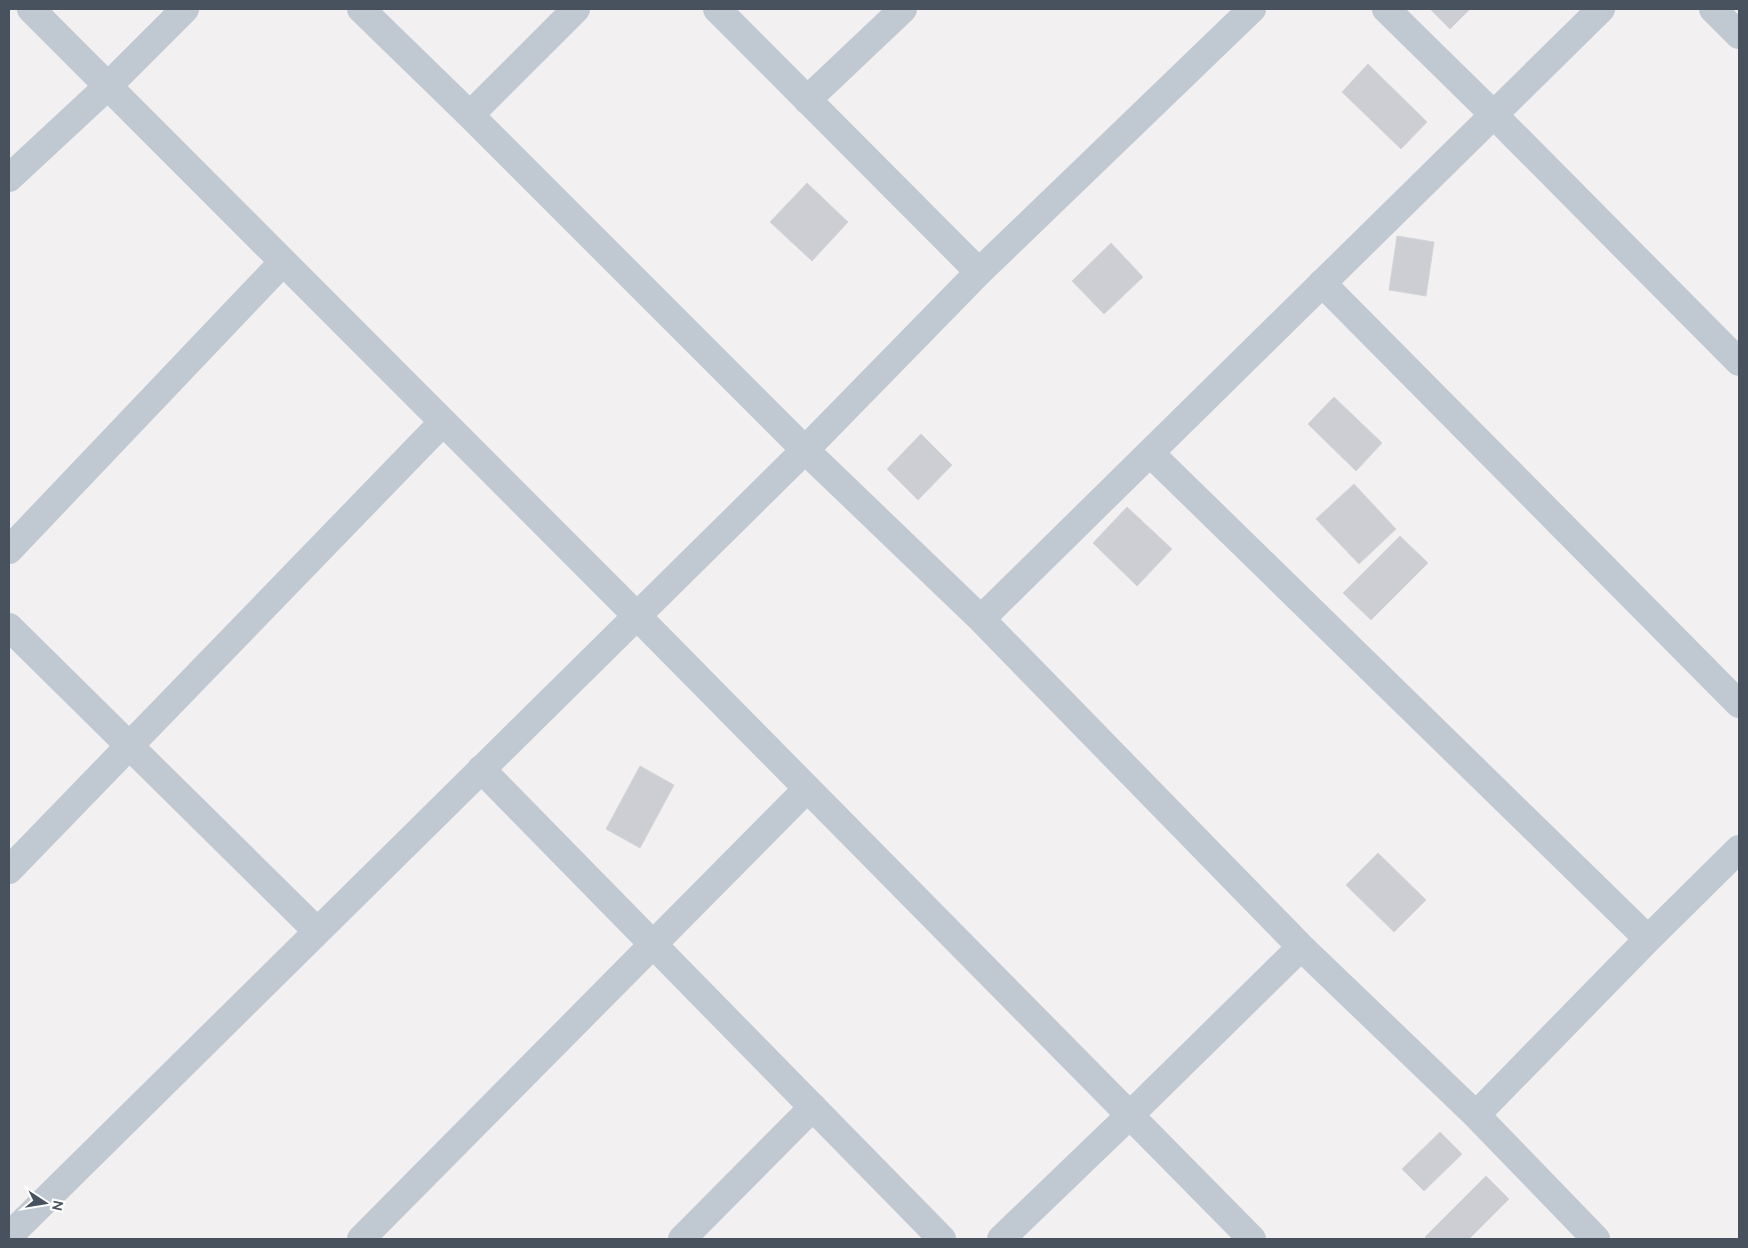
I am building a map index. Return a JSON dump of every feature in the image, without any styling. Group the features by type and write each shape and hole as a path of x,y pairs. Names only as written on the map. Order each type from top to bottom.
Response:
{"street":[{"path":"32,9 637,616 1252,1239"},
{"path":"9,178 108,86 184,9"},
{"path":"361,9 470,115 805,450 982,619 1301,947 1476,1115 1596,1239"},
{"path":"470,115 576,9"},
{"path":"717,9 979,272"},
{"path":"807,100 902,9"},
{"path":"9,1236 805,450 979,272 1252,9"},
{"path":"1386,9 1739,362"},
{"path":"982,619 1601,9"},
{"path":"1713,9 1739,35"},
{"path":"9,550 284,262"},
{"path":"1322,283 1739,704"},
{"path":"9,870 443,422"},
{"path":"1150,453 1648,939"},
{"path":"9,627 317,931"},
{"path":"482,769 942,1239"},
{"path":"361,1239 807,789"},
{"path":"1476,1115 1739,849"},
{"path":"1001,1239 1301,947"},
{"path":"682,1239 813,1107"}],"building":[{"path":"1430,9 1470,9 1450,29"},
{"path":"1368,64 1427,122 1401,149 1342,92"},
{"path":"807,183 848,222 812,261 770,222"},
{"path":"1397,236 1434,242 1426,296 1389,290"},
{"path":"1111,243 1143,277 1104,314 1072,281"},
{"path":"1334,397 1382,443 1356,471 1308,424"},
{"path":"921,434 952,465 918,500 887,469"},
{"path":"1354,484 1396,529 1359,564 1316,519"},
{"path":"1127,507 1172,549 1137,586 1093,543"},
{"path":"1400,536 1428,563 1371,620 1343,593"},
{"path":"640,766 674,785 640,848 606,829"},
{"path":"1378,853 1426,900 1394,932 1346,885"},
{"path":"1440,1132 1462,1154 1424,1191 1402,1169"},
{"path":"1486,1176 1509,1199 1469,1239 1427,1239 1425,1237"}]}
